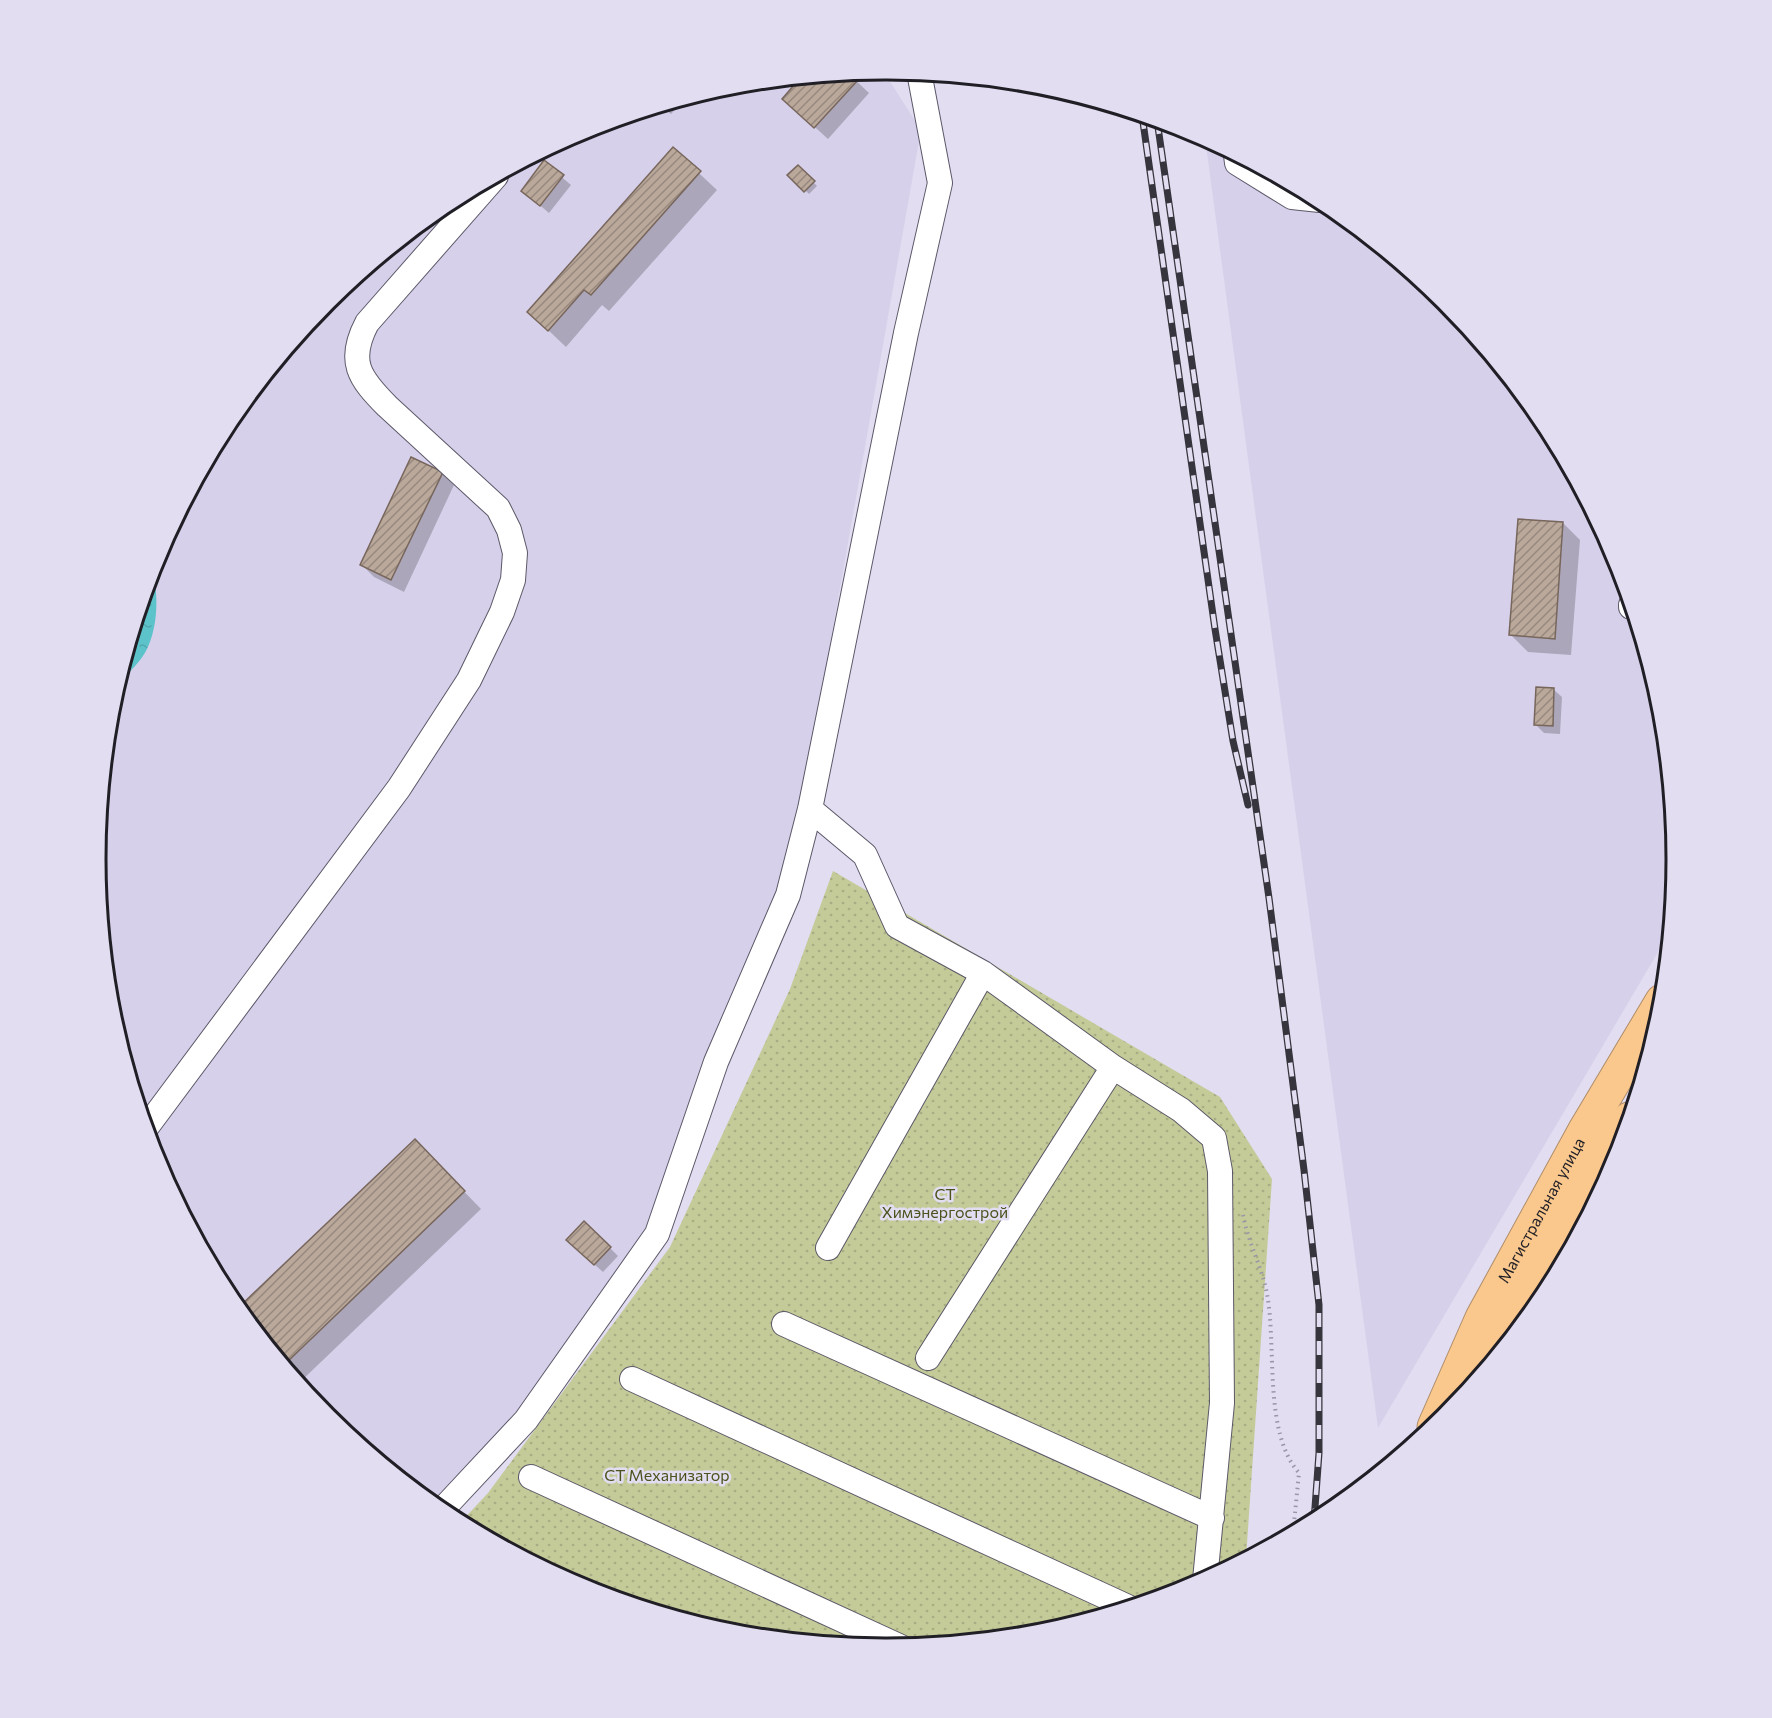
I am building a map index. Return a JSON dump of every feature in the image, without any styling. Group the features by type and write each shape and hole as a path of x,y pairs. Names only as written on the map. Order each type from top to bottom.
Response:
{"highway":[{"name":"Магистральная улица","path":"1445,1401 1482,1318 1585,1130 1648,1025"},
{"name":"Магистральная улица","path":"1508,1329 1603,1165"}],"street":[{"path":"448,1503 526,1420 657,1234 716,1062 788,894 810,809 903,344 940,183 921,81"},
{"path":"1239,164 1292,197 1298,198"},
{"path":"152,1120 399,788 469,680 502,612 513,580 515,554 509,530 498,508 370,389 355,363 358,340 367,323 480,194"},
{"path":"810,809 865,855 897,926 983,973 1113,1067 1181,1110 1214,1137 1220,1171 1222,1403 1205,1569"},
{"path":"828,1248 983,973"},
{"path":"928,1358 1113,1067"},
{"path":"784,1324 1212,1518"},
{"path":"632,1379 1119,1603"},
{"path":"531,1477 882,1638"}],"path":[{"path":"1242,1208 1251,1247 1267,1289 1272,1319 1271,1360 1281,1443 1289,1461 1299,1473 1294,1523"}],"shaded area":[{"path":"889,80 921,130 783,911 649,1228 527,1404 438,1496 372,1445 335,1410 268,1334 211,1249 187,1204 148,1110 121,1011 113,961 106,859 113,757 121,707 130,671 140,660 152,634 154,591 166,561 211,469 238,426 300,345 372,273 411,241 496,184 541,160 635,121 734,94 835,81"},
{"path":"1206,149 1276,184 1361,241 1437,308 1504,384 1561,469 1606,561 1639,657 1651,707 1659,757 1666,859 1660,948 1378,1428"}],"green space":[{"name":"СТ Химэнергострой","path":"833,871 1220,1097 1272,1179 1247,1550 1184,1579 1137,1597 1038,1624 937,1637 835,1637 734,1624 635,1597 541,1558 467,1516 488,1493 670,1247 790,989"}],"water":[{"path":"156,588 156,610 151,640 129,673"}],"building":[{"path":"857,81 814,128 782,99 794,85"},
{"path":"673,147 701,171 591,295 584,290 548,331 527,312"},
{"path":"544,160 564,175 540,206 521,191"},
{"path":"798,165 815,181 804,192 787,175"},
{"path":"411,457 443,472 391,580 360,565"},
{"path":"1518,519 1563,522 1555,639 1509,635"},
{"path":"1536,687 1554,688 1553,726 1534,725"},
{"path":"415,1139 465,1191 289,1360 245,1302"},
{"path":"584,1221 611,1247 594,1265 566,1240"}],"railway":[{"path":"1143,123 1215,629 1233,741 1248,805"},
{"path":"1158,129 1269,898 1304,1170 1319,1305 1319,1453 1315,1510"}],"park label":[{"name":"СТ Механизатор","path":"667,1475"}]}
